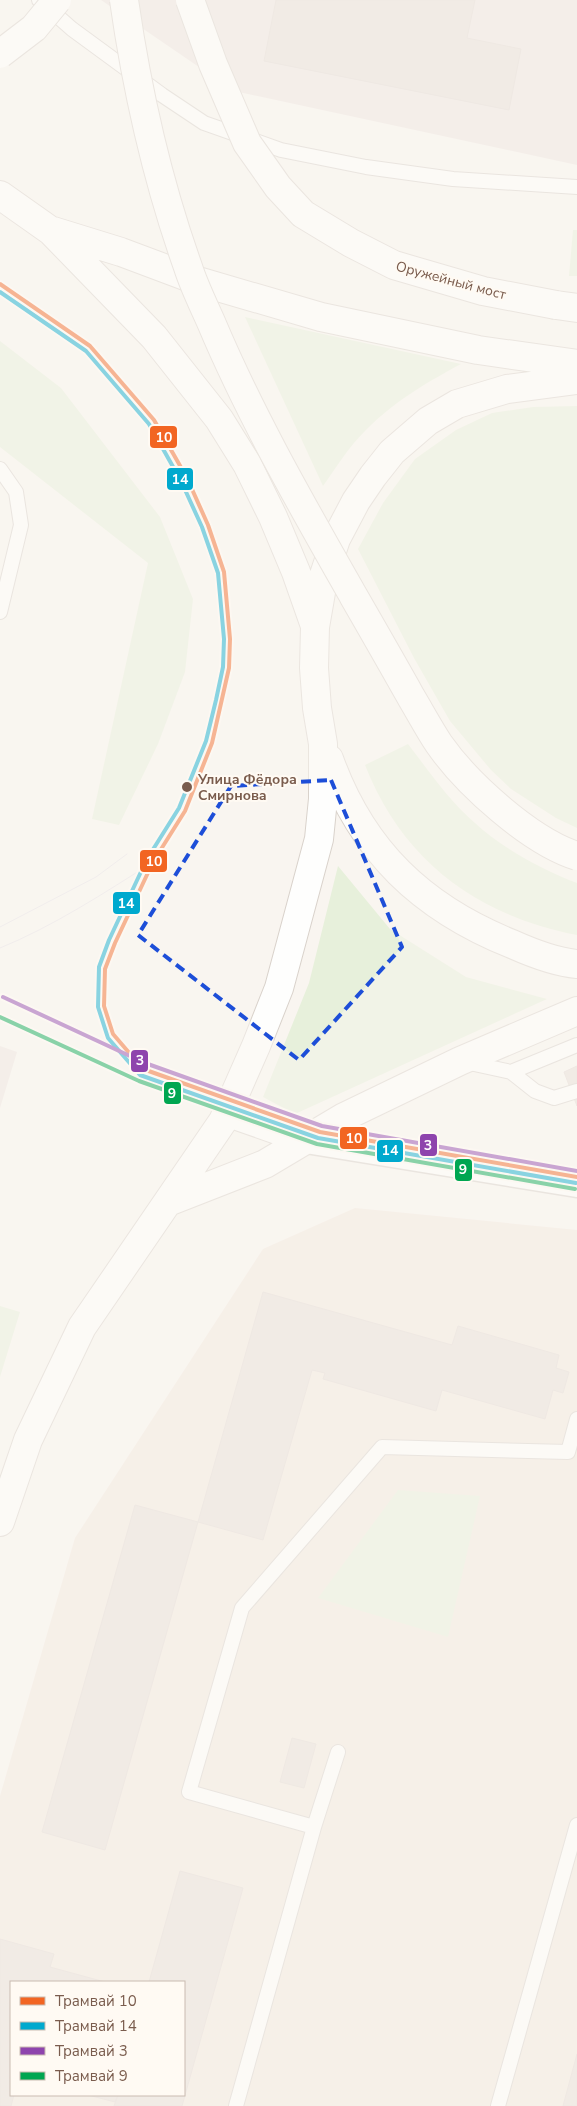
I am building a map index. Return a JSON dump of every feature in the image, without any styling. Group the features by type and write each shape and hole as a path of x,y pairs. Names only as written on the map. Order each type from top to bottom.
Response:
{"main road":[{"path":"0,54 34,28 57,0"},
{"path":"124,0 133,63 147,126 174,226 189,270 231,368 276,456 438,744 461,771 507,815 559,849 577,856"},
{"name":"Оружейный мост","path":"190,0 213,64 247,143 278,187 303,214 351,243 394,265 483,290 566,306"},
{"path":"0,195 51,231 154,337 219,419 247,464 273,517 296,572 315,627"},
{"path":"51,231 121,252 201,282 321,317 478,350 577,364"},
{"path":"0,1522 28,1440 82,1327 223,1121 279,988 319,839 323,799 323,744 317,708 314,668 315,627 324,575 336,539 356,501 392,452 428,421 456,404 507,389 577,380"},
{"path":"323,744 337,782 354,817 378,850 404,878 437,905 478,931 550,958 577,964"},
{"path":"168,1202 265,1164 344,1117 460,1061 577,1011"},
{"path":"226,1112 306,1140"}],"street":[{"path":"306,1140 577,1184"}],"lane":[{"path":"39,0 72,29 162,95 204,122 281,150 366,167 453,179 577,187"},
{"path":"0,469 16,492 20,525 0,612"},
{"path":"511,1072 577,1046"},
{"path":"460,1061 511,1072 535,1091 554,1098 577,1090"},
{"path":"314,1827 190,1792 242,1608 382,1448 568,1452 577,1419"},
{"path":"236,2106 314,1827 338,1752"},
{"path":"498,2106 577,1825"}],"highlighted area":[{"path":"331,780 402,947 299,1060 138,935 231,786"}],"shaded area":[{"path":"101,0 577,0 577,165 234,91"},
{"path":"0,1046 17,1052 0,1108"},
{"path":"355,1208 577,1230 577,2106 0,2106 0,1796 75,1538 263,1249"}],"green space":[{"path":"573,230 577,230 577,276 569,276"},
{"path":"245,317 461,364 417,389 378,419 354,443 323,486"},
{"path":"0,341 61,388 160,517 193,599 185,672 158,744 119,825 92,819 148,563 0,447"},
{"path":"577,406 577,828 556,818 511,789 491,770 450,721 414,658 358,549 383,503 415,459 456,430 492,413 533,407"},
{"path":"408,744 448,795 486,832 523,858 577,883 577,935 541,926 507,914 476,898 447,878 422,856 400,829 381,799 365,765"},
{"path":"338,866 390,929 466,977 547,999 295,1114 263,1097 309,983"},
{"path":"0,1306 20,1312 0,1377"},
{"path":"398,1490 480,1496 448,1637 318,1598"}],"building":[{"path":"276,0 475,0 467,38 521,49 509,110 264,61"},
{"path":"577,1066 577,1106 564,1072"},
{"path":"263,1292 452,1345 458,1326 559,1355 556,1368 569,1372 563,1393 553,1390 545,1419 442,1390 436,1411 323,1379 325,1373 312,1370 263,1540 198,1522"},
{"path":"135,1505 198,1522 105,1850 42,1832"},
{"path":"292,1738 316,1744 304,1788 280,1782"},
{"path":"180,1871 243,1888 185,2095 185,1981 149,1981"},
{"path":"0,1939 54,1954 50,1967 101,1981 10,1981 10,2096 14,2096 11,2106 0,2106"},
{"path":"577,2054 577,2106 563,2106"},
{"path":"92,2096 118,2096 115,2102"},
{"path":"118,2096 185,2096 182,2106 114,2106"}],"tram line":[{"name":"10","path":"0,284 90,346 154,420 187,478 208,525 224,572 230,639 229,668 212,743 185,811 153,862 115,943 105,969 104,1006 113,1034 143,1069 320,1132 577,1177"},
{"name":"14","path":"0,292 86,351 149,424 181,481 202,527 218,573 224,639 223,667 216,700 206,741 179,808 147,859 109,940 99,967 98,1007 108,1038 140,1075 318,1138 576,1183"},
{"path":"0,927 96,877 127,854"},
{"path":"0,948 20,940 59,919 153,862"},
{"name":"3","path":"3,997 145,1063 322,1126 577,1171"},
{"name":"9","path":"0,1017 139,1081 317,1144 575,1189"}],"place":[{"name":"Улица Фёдора Смирнова","path":"187,787"}]}
